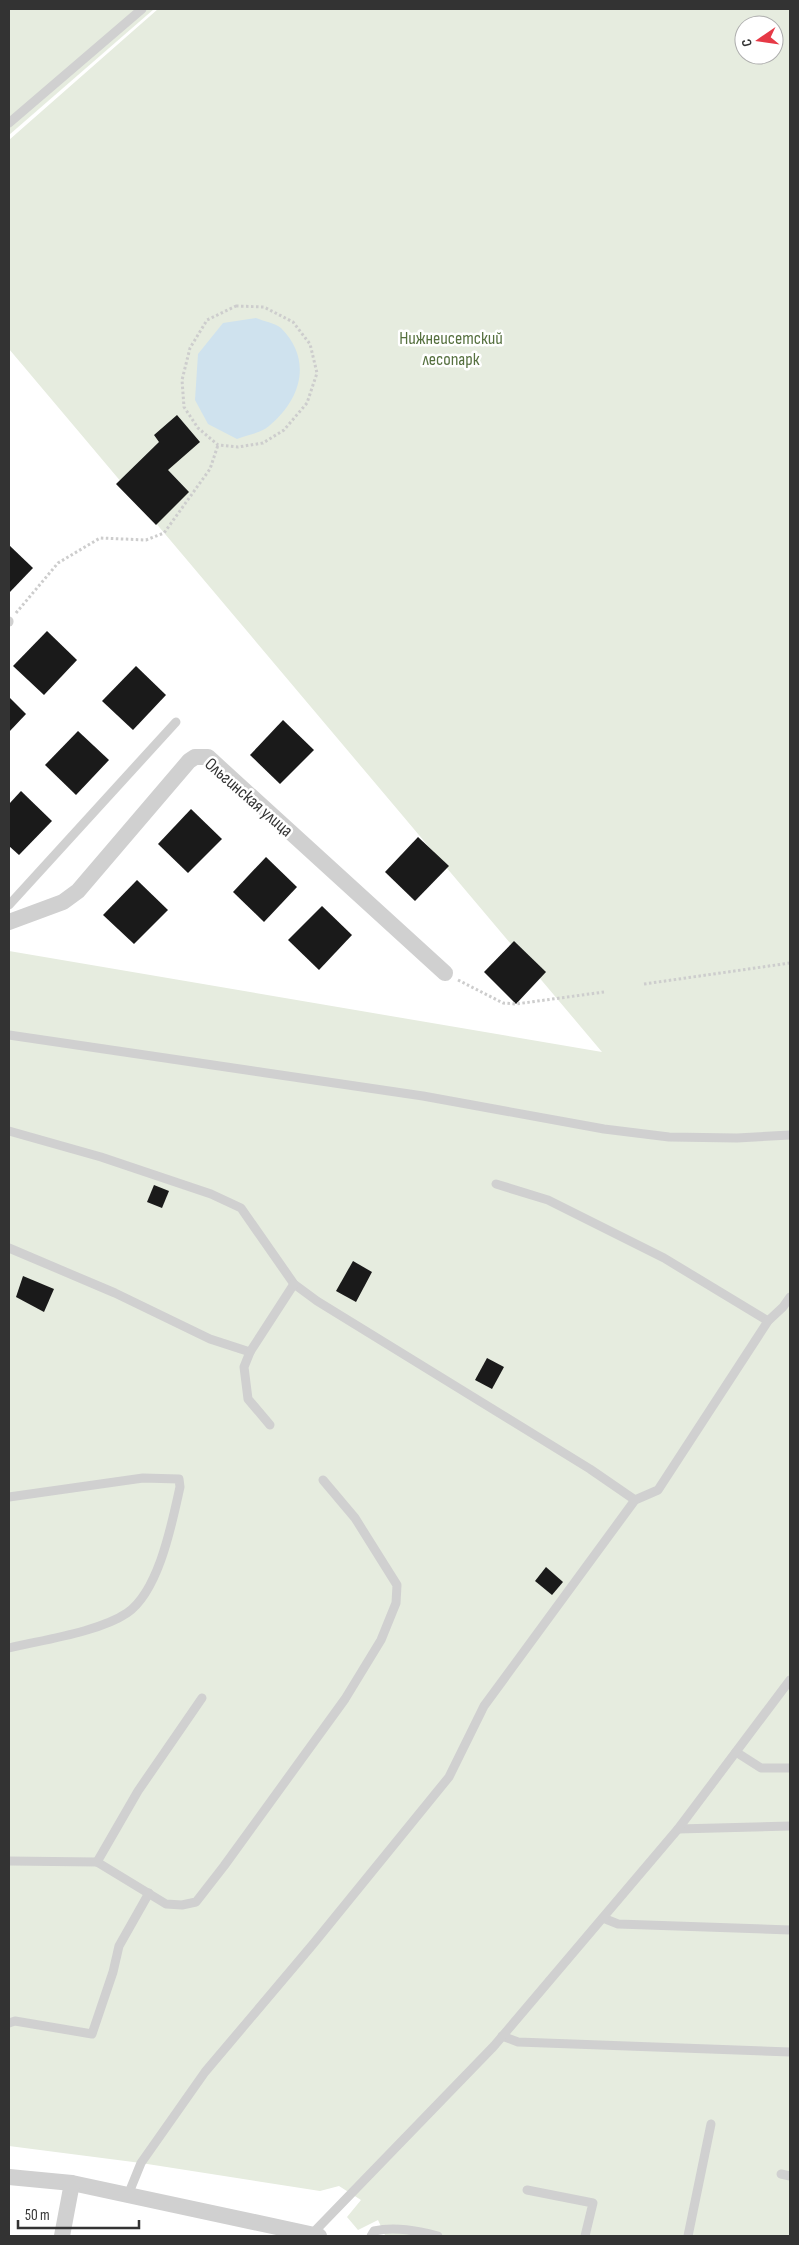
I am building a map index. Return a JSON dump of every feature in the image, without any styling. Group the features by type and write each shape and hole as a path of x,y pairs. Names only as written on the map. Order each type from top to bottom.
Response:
{"street":[{"name":"Ольгинская улица","path":"9,922 63,902 78,892 189,761 201,756 208,757 445,973"},
{"path":"9,2177 72,2183 315,2235"},
{"path":"62,2236 72,2183"}],"lane":[{"path":"9,123 142,9"},
{"path":"9,905 176,722"},
{"path":"9,1035 424,1096 614,1130 669,1137 738,1138 790,1135"},
{"path":"9,1131 101,1157 211,1194 241,1208 294,1284 317,1301 590,1469 635,1500"},
{"path":"496,1184 548,1200 664,1258 768,1321"},
{"path":"9,1248 115,1293 210,1339 250,1352"},
{"path":"270,1425 248,1399 244,1367 250,1352 294,1284"},
{"path":"128,2195 141,2163 205,2072 314,1943 449,1777 484,1706 635,1500 658,1490 768,1321 783,1308 790,1297"},
{"path":"9,1497 143,1478 178,1480 180,1487 167,1546 143,1596 127,1613 103,1624 9,1648"},
{"path":"9,1860 97,1862 166,1904 182,1906 196,1902 345,1699 381,1640 396,1603 397,1585 355,1518 323,1480"},
{"path":"315,2235 502,2036 603,1918 678,1829 790,1680"},
{"path":"97,1862 138,1791 202,1698"},
{"path":"736,1752 761,1768 790,1768"},
{"path":"678,1829 790,1826"},
{"path":"9,2023 15,2021 92,2034 119,1946 149,1893"},
{"path":"603,1918 618,1924 790,1930"},
{"path":"502,2036 518,2042 790,2052"},
{"path":"688,2236 711,2124"},
{"path":"527,2190 593,2203 585,2236"},
{"path":"371,2236 374,2231 383,2229 416,2231 438,2236"}],"path":[{"path":"236,306 264,307 293,322 310,344 317,373 312,388 307,402 284,430 263,443 238,448 218,445 198,428 184,407 182,380 190,348 207,320 236,306"},
{"path":"9,621 58,562 100,538 146,540 164,533 210,469 218,445"},
{"path":"644,984 790,963"},
{"path":"445,973 503,1003 516,1004 604,992"}],"green space":[{"path":"9,9 154,9 9,135"},
{"name":"Нижнеисетский лесопарк","path":"158,9 790,9 790,2236 390,2236 385,2235 378,2220 358,2230 347,2217 361,2200 339,2186 320,2191 141,2163 9,2146 9,951 602,1052 9,349 9,140"}],"water":[{"path":"256,318 278,326 291,340 300,366 299,379 289,404 280,416 262,430 237,439 208,424 195,400 198,354 223,323"}],"building":[{"path":"177,415 200,442 168,470 189,492 156,525 116,484 159,442 154,435"},
{"path":"9,545 33,568 9,593"},
{"path":"47,631 77,660 44,695 13,666"},
{"path":"136,666 166,695 133,730 102,701"},
{"path":"9,697 26,714 9,732"},
{"path":"283,720 314,750 280,784 250,755"},
{"path":"78,731 109,760 76,795 45,765"},
{"path":"21,791 52,821 19,855 9,846 9,804"},
{"path":"191,809 222,839 188,873 158,844"},
{"path":"418,837 449,866 415,901 385,872"},
{"path":"266,857 297,887 264,922 233,892"},
{"path":"137,880 168,910 134,944 103,915"},
{"path":"322,906 352,935 319,970 288,940"},
{"path":"514,941 546,972 516,1004 484,972"},
{"path":"154,1185 169,1191 162,1208 147,1202"},
{"path":"353,1261 372,1272 356,1302 336,1291"},
{"path":"23,1276 54,1289 44,1312 16,1297"},
{"path":"487,1358 504,1367 492,1389 475,1380"},
{"path":"546,1567 563,1582 552,1595 535,1581"}]}
